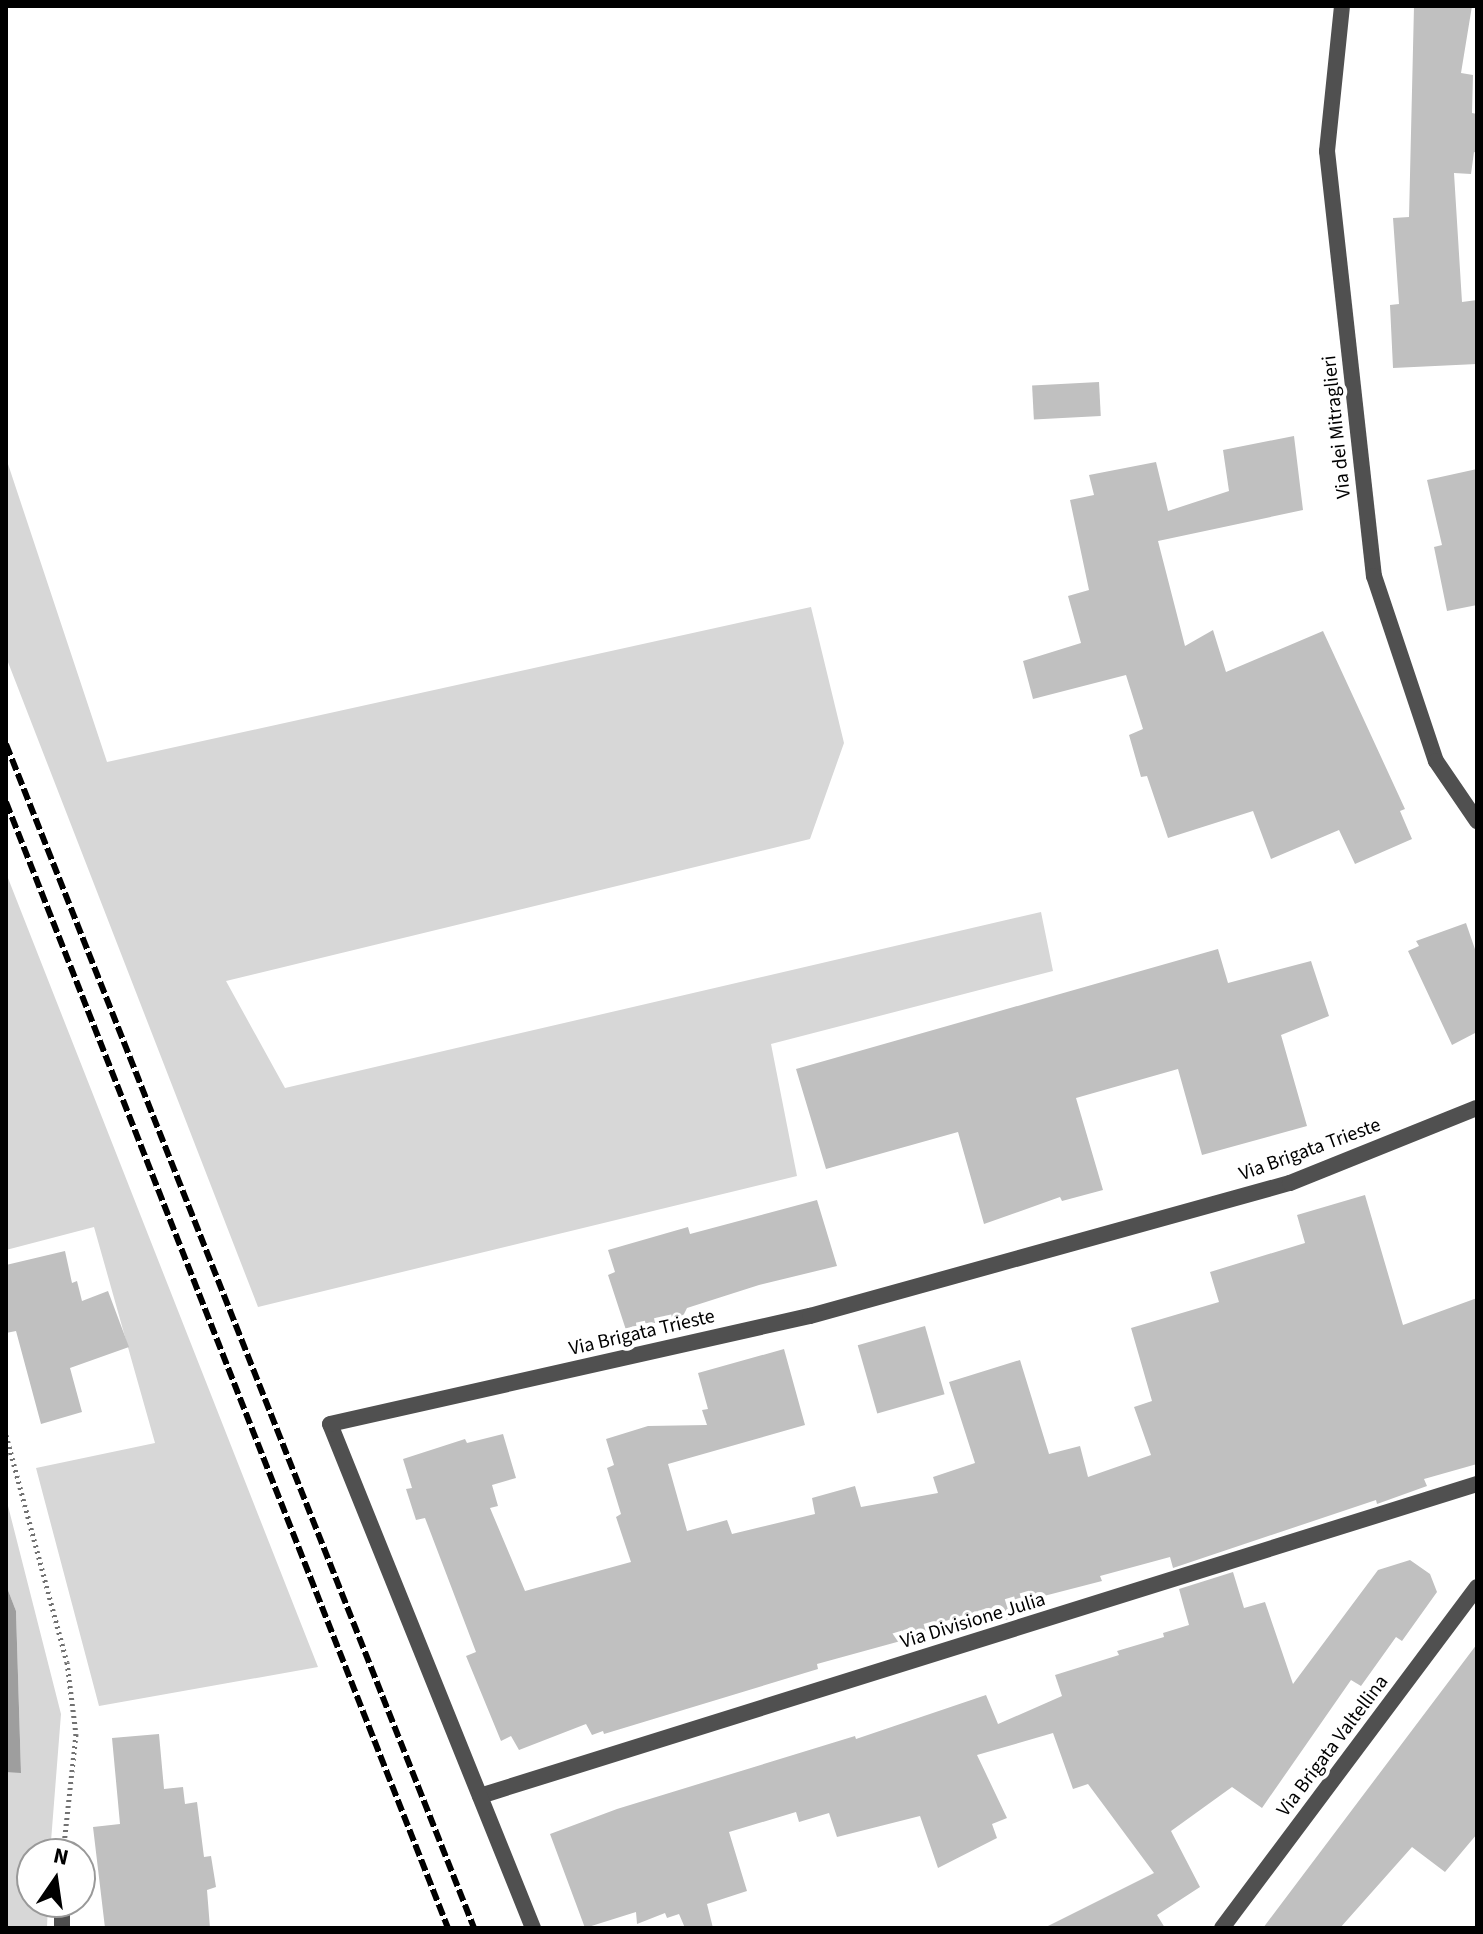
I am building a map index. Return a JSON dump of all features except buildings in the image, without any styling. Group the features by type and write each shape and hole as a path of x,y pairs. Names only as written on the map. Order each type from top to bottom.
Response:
{"street":[{"name":"Via dei Mitraglieri","path":"1342,6 1327,151 1374,576 1436,761 1477,821"},
{"name":"Via Brigata Trieste","path":"533,1928 330,1424 855,1304 1290,1183 1477,1108"},
{"name":"Via Divisione Julia","path":"480,1796 1477,1484"},
{"name":"Via Brigata Valtellina","path":"1222,1928 1477,1587"}],"path":[{"path":"6,1435 67,1662 76,1734 65,1838"}],"shaded area":[{"path":"6,458 107,762 811,607 844,743 810,839 226,981 285,1088 1041,912 1053,971 771,1044 797,1176 258,1307 6,657"},
{"path":"6,873 318,1667 99,1706 36,1468 155,1443 94,1227 6,1250"},
{"path":"6,1498 61,1714 51,1838 16,1838 16,1918 47,1918 47,1928 6,1928 6,1772 21,1772 16,1611 6,1585"},
{"path":"6,1585 16,1611 21,1773 6,1772"}],"railway":[{"path":"6,744 474,1928"},
{"path":"6,802 448,1928"}]}
